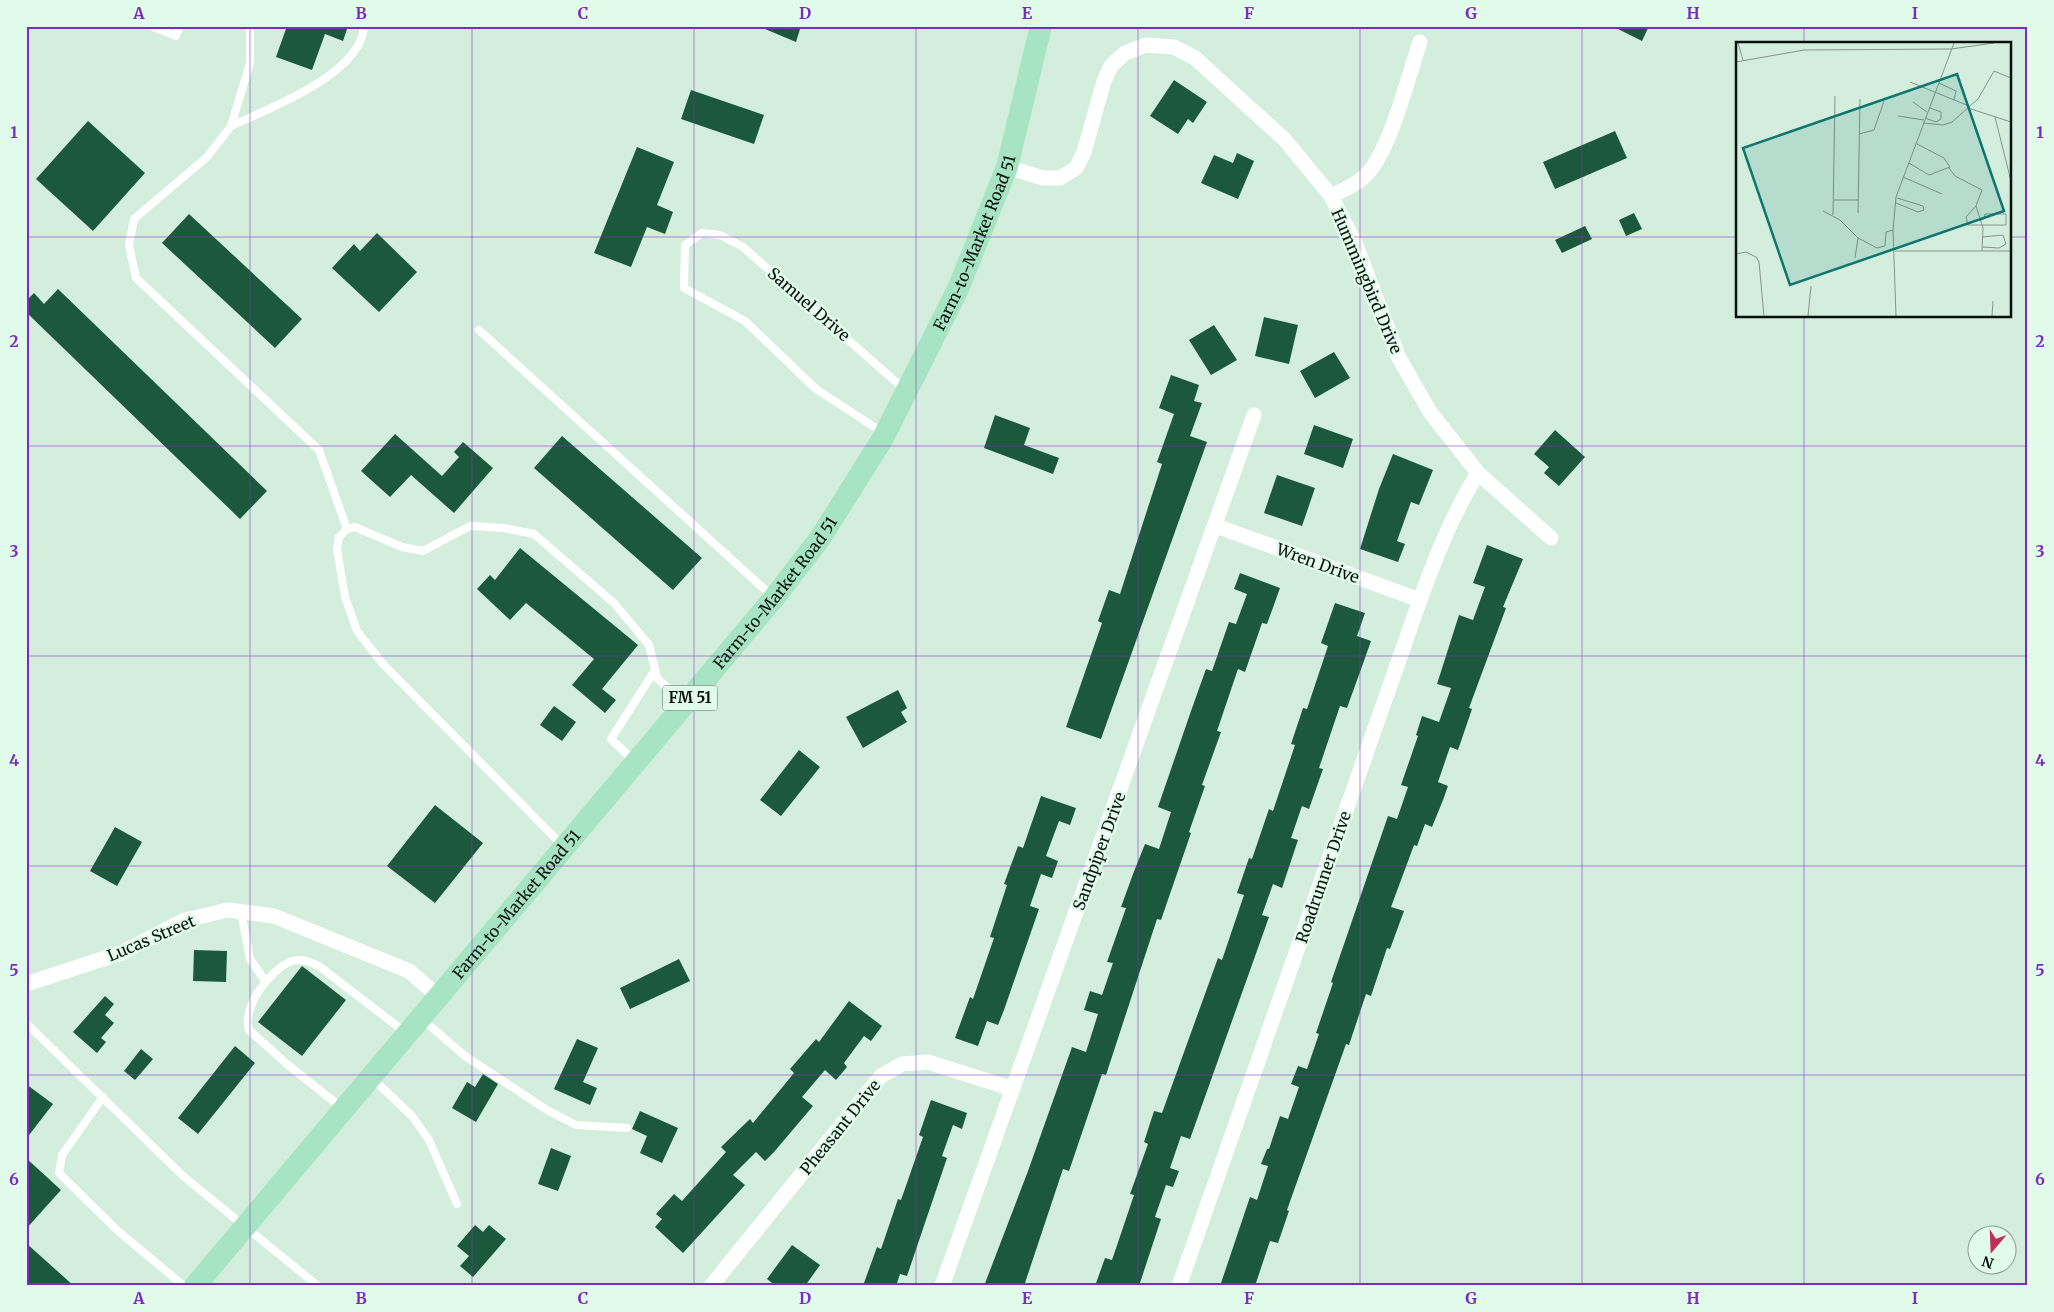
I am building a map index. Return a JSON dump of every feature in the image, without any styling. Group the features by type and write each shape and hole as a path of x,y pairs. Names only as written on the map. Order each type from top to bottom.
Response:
{"main road":[{"name":"Farm-to-Market Road 51","path":"195,1286 774,598 821,536 885,434 958,288 1007,167 1041,26"}],"street":[{"path":"1331,196 1355,184 1371,169 1385,145 1420,42"},
{"name":"Hummingbird Drive","path":"1007,167 1043,178 1060,178 1076,168 1111,66 1125,53 1146,45 1174,47 1195,58 1285,140 1331,196 1355,244 1399,358 1430,412 1478,473 1550,538"},
{"name":"Sandpiper Drive","path":"942,1286 1216,526 1254,415"},
{"name":"Roadrunner Drive","path":"1179,1286 1420,600 1462,498 1478,473"},
{"name":"Wren Drive","path":"1216,526 1420,600"},
{"name":"Lucas Street","path":"26,984 121,953 185,920 228,910 274,916 409,971 438,996"},
{"name":"Pheasant Drive","path":"711,1286 881,1076 902,1064 928,1062 1013,1089"}],"lane":[{"path":"151,26 176,36 180,26"},
{"path":"250,26 250,63 231,126 207,157 134,219 129,245 136,278 319,450 347,529"},
{"path":"231,126 298,95 344,64 364,37 364,26"},
{"name":"Samuel Drive","path":"885,434 816,389 745,321 684,288 685,245 702,233 720,235 744,247 906,392"},
{"path":"479,330 774,598"},
{"path":"564,847 383,664 357,631 345,597 337,549 339,537 347,529 355,527 389,543 423,551 470,526 504,528 534,534 614,603 649,645 657,678 685,704"},
{"path":"636,762 611,739 655,670"},
{"path":"241,912 250,959 266,982"},
{"path":"344,1109 288,1065 249,1030 247,1023 248,1011 266,982 291,962 305,960 318,966 465,1056 547,1110 576,1125 627,1128"},
{"path":"26,1023 183,1176 318,1286"},
{"path":"371,1077 412,1116 429,1140 457,1204"},
{"path":"103,1097 62,1155 59,1173 118,1231 184,1286"}],"building":[{"path":"287,26 348,26 343,41 325,34 312,70 276,57"},
{"path":"758,26 801,26 796,42"},
{"path":"1612,26 1649,26 1642,41"},
{"path":"1174,80 1207,102 1193,123 1188,119 1178,134 1150,116"},
{"path":"691,90 764,115 754,144 681,119"},
{"path":"88,121 145,173 93,231 36,179"},
{"path":"1615,131 1627,158 1555,189 1543,162"},
{"path":"637,147 674,162 657,205 673,212 665,234 647,227 631,267 594,253"},
{"path":"1237,153 1254,161 1238,199 1201,183 1214,155 1233,163"},
{"path":"1634,213 1642,229 1626,236 1619,220"},
{"path":"189,214 302,319 275,348 162,243"},
{"path":"1585,226 1592,239 1562,253 1555,240"},
{"path":"377,233 417,272 379,312 332,268 354,244 360,251"},
{"path":"58,289 267,491 240,519 26,312 26,301 34,293 44,304"},
{"path":"1264,317 1298,325 1289,364 1255,356"},
{"path":"1214,325 1237,360 1211,375 1189,340"},
{"path":"1334,352 1350,378 1315,398 1300,371"},
{"path":"1171,375 1199,385 1194,401 1202,403 1190,436 1207,442 1101,739 1066,727 1102,623 1098,621 1109,590 1120,594 1162,464 1157,462 1174,414 1159,408"},
{"path":"995,415 1030,428 1024,445 1059,458 1053,474 984,448"},
{"path":"1314,425 1353,439 1343,468 1304,454"},
{"path":"1555,430 1585,457 1559,486 1544,473 1549,467 1534,454"},
{"path":"395,434 442,476 459,457 454,452 463,442 493,468 454,513 411,475 390,497 361,471"},
{"path":"562,436 702,558 673,590 534,468"},
{"path":"1393,454 1433,470 1419,505 1411,502 1397,541 1405,544 1398,562 1360,549 1379,489"},
{"path":"1277,475 1315,488 1302,526 1264,513"},
{"path":"1487,545 1523,559 1503,607 1506,608 1469,708 1472,709 1458,750 1450,747 1438,782 1448,786 1443,800 1432,827 1425,824 1417,846 1414,845 1391,907 1404,911 1390,949 1387,948 1371,996 1366,994 1349,1045 1346,1044 1287,1210 1289,1211 1278,1243 1270,1241 1255,1286 1220,1286 1250,1197 1257,1200 1268,1166 1261,1164 1267,1149 1269,1149 1280,1116 1288,1119 1299,1087 1291,1084 1298,1066 1307,1069 1319,1034 1316,1033 1333,983 1331,982 1388,816 1397,819 1408,787 1401,785 1418,736 1416,735 1422,716 1439,722 1451,688 1437,684 1459,615 1473,620 1485,587 1473,583"},
{"path":"520,548 638,645 602,689 616,700 605,713 572,685 594,659 526,603 510,620 477,589 490,575 495,580"},
{"path":"1240,573 1280,588 1267,624 1262,623 1245,672 1238,669 1217,731 1221,732 1202,785 1205,786 1189,832 1191,833 1161,920 1157,919 1106,1075 1102,1074 1069,1171 1063,1169 1024,1286 984,1286 1028,1171 1072,1047 1086,1052 1098,1014 1084,1010 1090,991 1102,995 1113,963 1107,962 1126,908 1121,907 1145,844 1159,849 1171,812 1158,807 1206,669 1212,671 1229,622 1236,624 1247,594 1234,589"},
{"path":"1335,603 1365,613 1357,636 1371,641 1347,708 1340,706 1319,768 1323,769 1309,809 1302,806 1291,838 1298,840 1282,888 1273,884 1262,915 1269,917 1190,1139 1181,1136 1170,1168 1179,1171 1173,1187 1166,1185 1155,1217 1161,1219 1139,1286 1095,1286 1105,1258 1112,1260 1134,1195 1130,1194 1148,1144 1144,1142 1154,1111 1162,1113 1218,958 1222,960 1244,895 1237,893 1249,858 1252,859 1269,809 1273,811 1295,745 1291,744 1303,708 1307,709 1328,646 1321,643"},
{"path":"898,690 907,708 901,712 907,722 863,748 846,717"},
{"path":"554,706 576,722 562,741 540,725"},
{"path":"799,750 820,767 781,816 760,800"},
{"path":"1041,796 1076,808 1070,825 1059,821 1046,856 1058,861 1052,878 1041,874 1030,906 1039,909 1004,1010 998,1025 987,1021 978,1046 955,1038 970,997 973,999 994,938 990,937 1007,885 1004,884 1018,846 1023,848"},
{"path":"435,805 483,843 435,903 387,866"},
{"path":"115,827 142,842 117,886 90,871"},
{"path":"194,950 227,951 226,982 193,981"},
{"path":"679,959 690,981 630,1009 620,988"},
{"path":"302,966 346,1000 302,1056 258,1022"},
{"path":"105,996 114,1004 105,1015 114,1023 101,1038 106,1042 97,1053 73,1032"},
{"path":"849,1001 882,1026 871,1041 864,1036 844,1063 847,1067 836,1080 825,1070 802,1097 813,1106 765,1161 756,1152 733,1175 745,1185 683,1253 655,1227 662,1219 656,1214 674,1194 682,1201 726,1152 721,1147 750,1119 753,1123 794,1073 790,1069 816,1039 819,1042"},
{"path":"577,1039 598,1048 583,1082 597,1088 590,1105 554,1089"},
{"path":"235,1046 255,1063 198,1134 178,1118"},
{"path":"141,1049 153,1059 135,1080 124,1071"},
{"path":"483,1074 498,1084 476,1122 452,1108 467,1082 475,1087"},
{"path":"26,1084 53,1104 26,1139"},
{"path":"931,1100 967,1113 962,1129 953,1125 942,1156 947,1158 907,1276 900,1274 896,1286 872,1286 864,1283 877,1247 881,1249 898,1199 901,1200 923,1137 919,1135"},
{"path":"640,1111 678,1128 662,1163 640,1153 647,1136 632,1129"},
{"path":"551,1148 571,1156 558,1191 538,1184"},
{"path":"26,1158 61,1190 26,1229"},
{"path":"475,1225 483,1232 489,1225 506,1239 473,1277 460,1266 469,1256 457,1246"},
{"path":"26,1243 74,1286 26,1286"},
{"path":"792,1245 820,1265 805,1286 776,1286 767,1279"}]}
